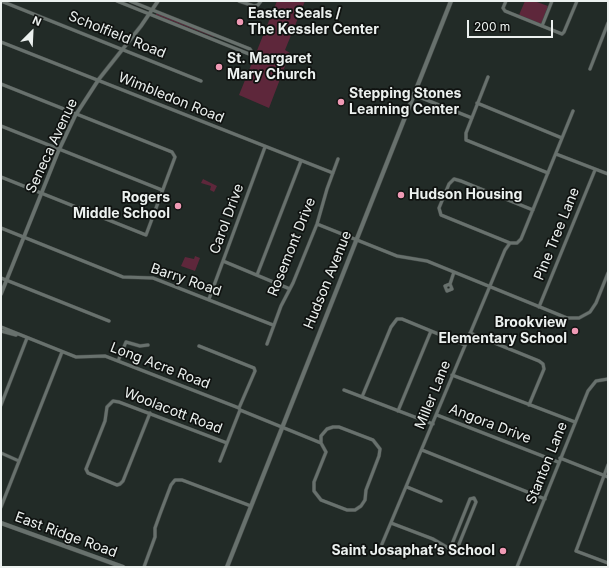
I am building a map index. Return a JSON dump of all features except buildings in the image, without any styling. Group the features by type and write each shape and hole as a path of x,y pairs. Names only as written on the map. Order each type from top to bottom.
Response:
{"main road":[{"name":"Hudson Avenue","path":"226,567 452,1"},
{"name":"East Ridge Road","path":"1,523 123,567"}],"street":[{"name":"Scholfield Road","path":"1,1 201,81"},
{"path":"117,1 249,54 252,52 250,49 130,1"},
{"name":"Seneca Avenue","path":"1,294 59,149 76,114 98,80 150,14 158,1"},
{"path":"240,1 254,6 258,5 261,1"},
{"path":"506,1 504,10 564,34 577,1"},
{"path":"542,26 552,1"},
{"path":"590,69 608,23"},
{"name":"Wimbledon Road","path":"1,42 333,173"},
{"path":"488,77 465,135 466,140 548,173"},
{"path":"1,84 174,154 146,235 1,177"},
{"path":"414,95 472,118"},
{"path":"478,104 562,138"},
{"name":"Miller Lane","path":"382,544 505,250 510,244 520,241 573,111"},
{"path":"1,126 162,190"},
{"name":"Carol Drive","path":"209,299 266,147"},
{"path":"556,154 608,174"},
{"name":"Rosemont Drive","path":"267,344 273,325 290,289 317,224 338,159"},
{"path":"257,275 301,161"},
{"name":"Pine Tree Lane","path":"539,307 595,170"},
{"path":"510,244 441,215 440,206 449,184 454,179 461,181 532,210"},
{"path":"317,224 397,256 420,259 567,318 575,318 586,315 594,306 608,273"},
{"name":"Barry Road","path":"1,228 123,277 150,277 273,325"},
{"path":"223,261 290,289"},
{"path":"450,284 454,272"},
{"path":"1,278 109,321"},
{"path":"362,397 391,327 397,319 402,319 465,345"},
{"name":"Long Acre Road","path":"1,327 62,352 80,357 101,355 118,361 321,443"},
{"name":"Long Acre Road","path":"1,331 27,338"},
{"path":"398,411 431,331"},
{"path":"470,333 539,360 543,364 544,369 529,405"},
{"path":"1,405 27,338"},
{"path":"118,361 126,342 140,346 148,345"},
{"path":"199,346 254,368 255,371 220,461"},
{"path":"1,507 62,352"},
{"path":"452,375 575,422"},
{"name":"Stanton Lane","path":"517,567 558,462 588,391 592,384 600,379 608,379"},
{"path":"344,390 433,424"},
{"name":"Woolacott Road","path":"150,413 123,481 117,485 90,475 86,469 105,421 107,407 111,402 119,402 150,413 227,443"},
{"name":"Angora Drive","path":"437,415 558,462"},
{"path":"336,426 373,440 378,445 379,456 366,490 365,500 357,509 347,510 319,499 315,493 314,484 326,452 321,443 325,430 336,426"},
{"path":"422,450 544,499"},
{"path":"1,453 19,460"},
{"path":"560,458 608,477"},
{"path":"608,465 576,550 608,563"},
{"path":"144,567 155,537 155,528 175,480 182,480 251,506"},
{"path":"407,487 441,501"},
{"path":"391,523 433,540 450,549 457,549 476,502 474,498 470,499 450,549"}],"shaded area":[{"path":"277,1 305,1 285,50 290,53 269,108 239,95"},
{"path":"525,1 534,1 548,6 542,23 540,24 519,15"},
{"path":"156,13 214,36 214,37 156,15"},
{"path":"203,179 217,186 214,192 210,190 211,186 201,183"},
{"path":"195,256 200,258 195,271 181,266 185,257 194,259"}],"place":[{"name":"Easter Seals / The Kessler Center","path":"240,22"},
{"name":"St. Margaret Mary Church","path":"219,67"},
{"name":"Stepping Stones Learning Center","path":"341,102"},
{"name":"Hudson Housing","path":"401,195"},
{"name":"Rogers Middle School","path":"178,206"},
{"name":"Brookview Elementary School","path":"575,331"},
{"name":"Saint Josaphat’s School","path":"503,551"}]}
